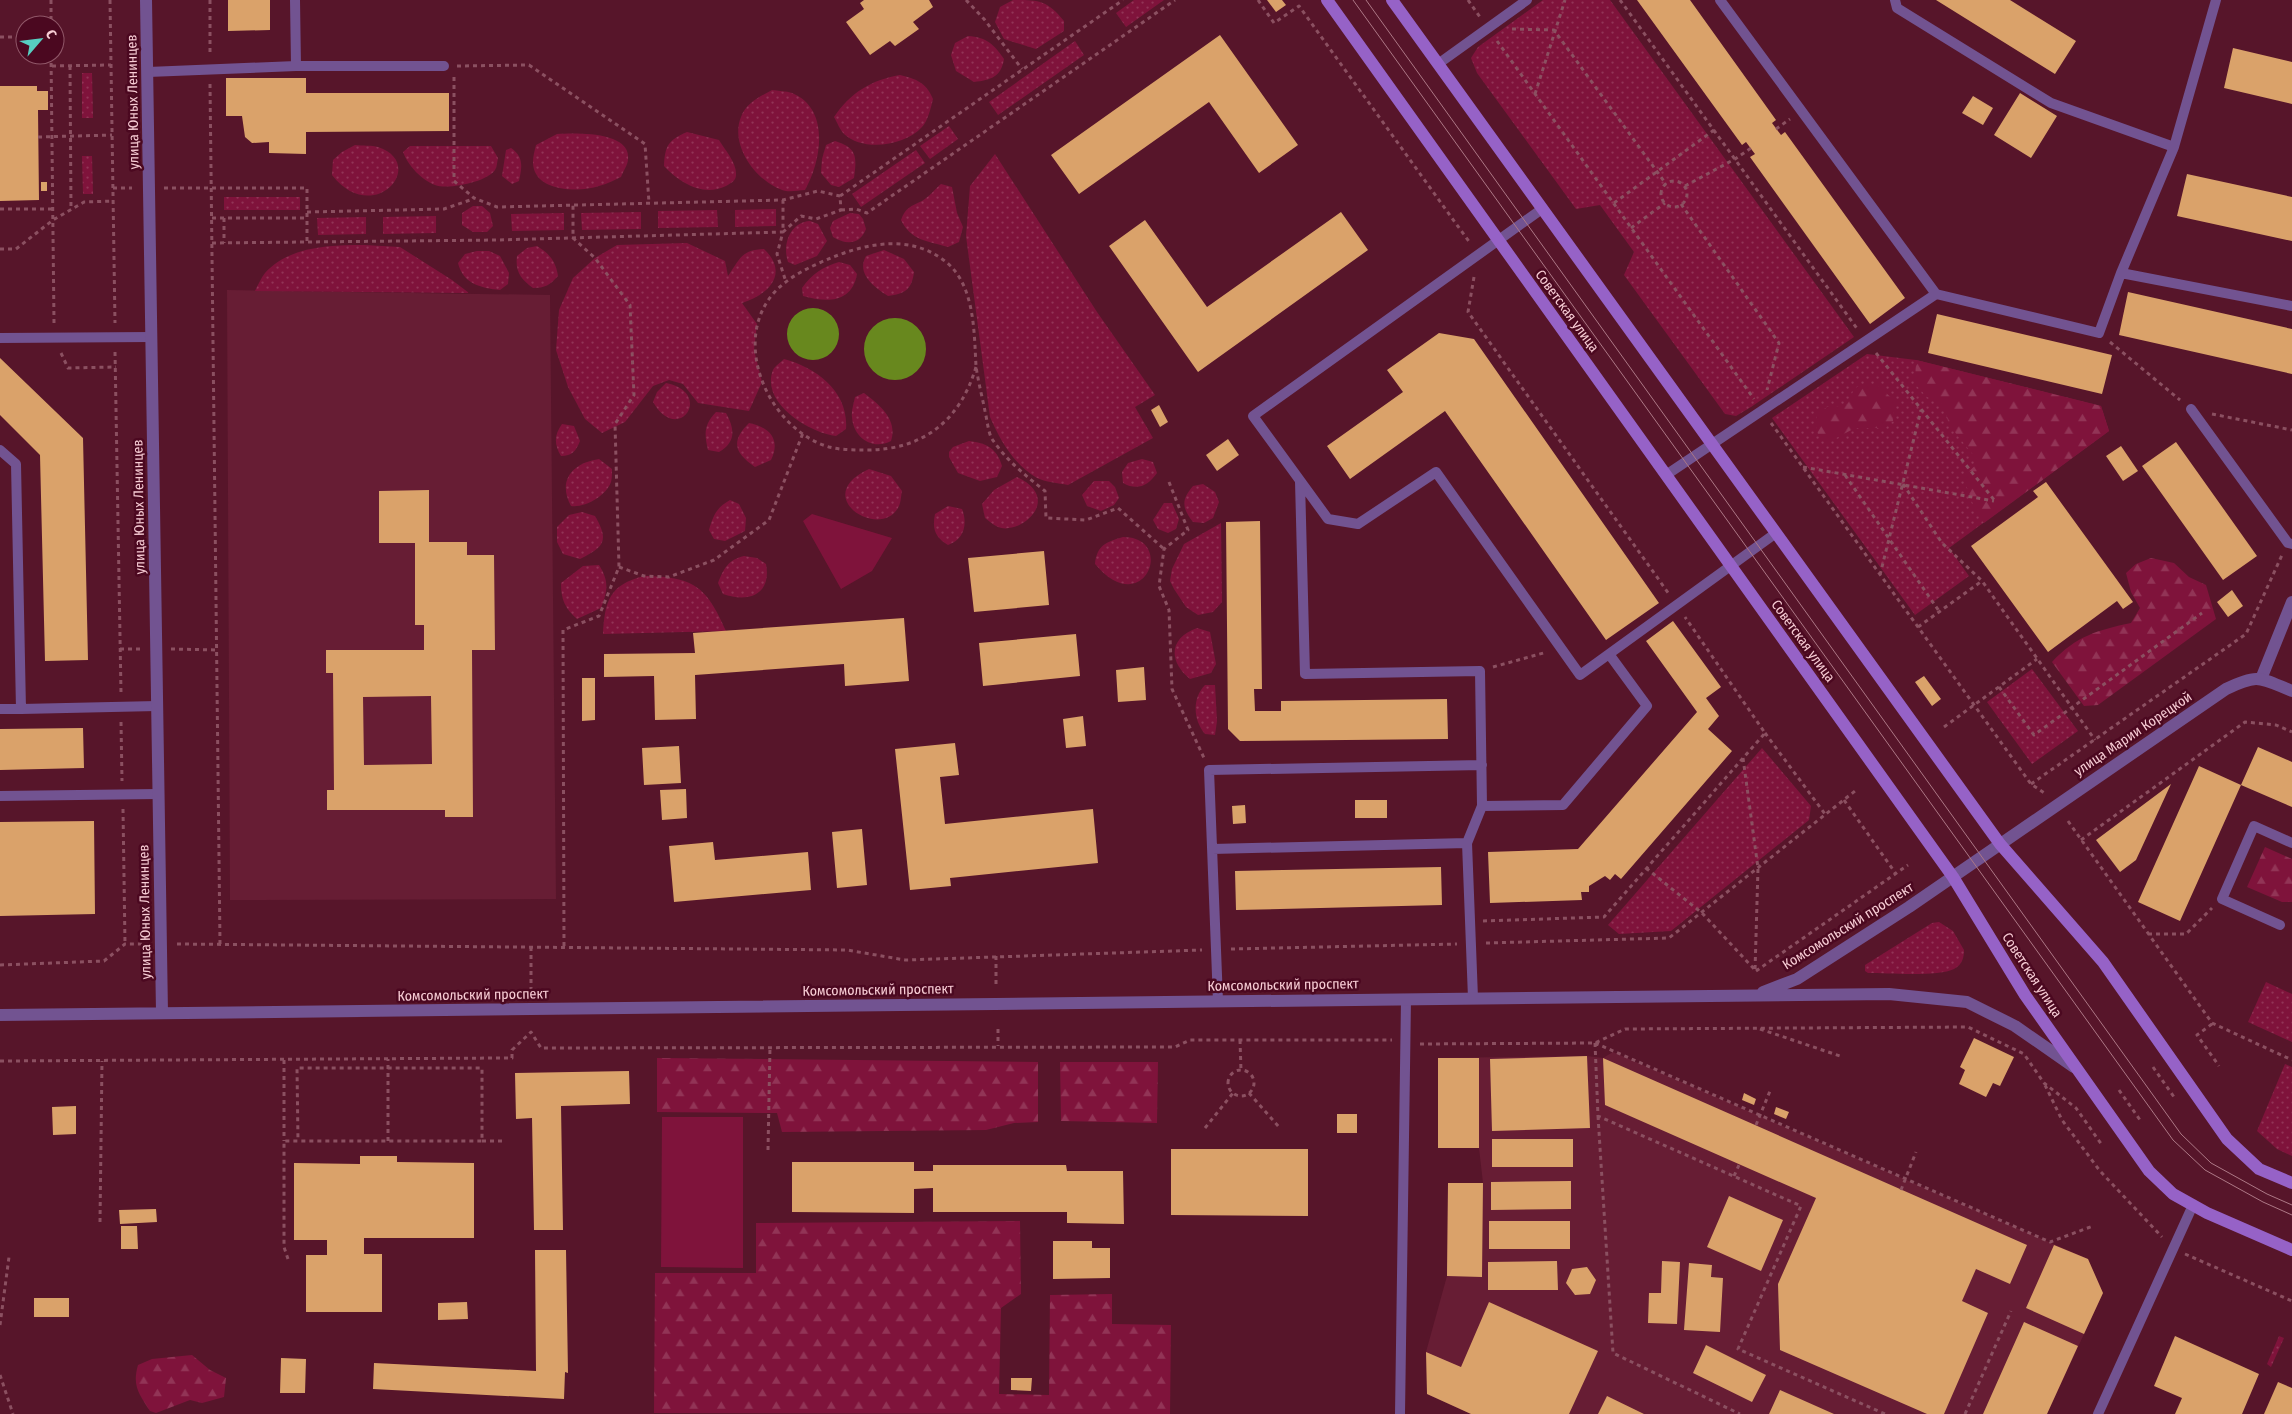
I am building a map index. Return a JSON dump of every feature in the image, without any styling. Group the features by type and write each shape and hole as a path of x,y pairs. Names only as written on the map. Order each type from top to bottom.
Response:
{"main road":[{"name":"Советская улица","path":"1327,0 1953,877 2025,995 2149,1171 2173,1194 2292,1250"},
{"path":"1392,0 2000,844 2103,962 2227,1139 2259,1169 2292,1183"}],"street":[{"name":"улица Юных Ленинцев","path":"146,0 162,1013"},
{"path":"2292,602 2261,679 2292,691"},
{"name":"улица Марии Корецкой","path":"1953,877 2226,688 2248,678 2261,679"},
{"name":"Комсомольский проспект","path":"1756,995 1797,978 1953,877"},
{"name":"Комсомольский проспект","path":"0,1015 1889,994 1967,1002 2015,1026 2076,1068"}],"lane":[{"path":"295,0 296,66"},
{"path":"1438,64 1527,0"},
{"path":"1720,0 1936,294 2099,333 2120,273 2174,147 2216,0"},
{"path":"1895,0 1897,8 2051,103 2174,147"},
{"path":"148,72 296,66 444,66"},
{"path":"1542,209 1253,416 1328,519 1358,524 1436,472 1580,675 1776,533"},
{"path":"2120,273 2292,306"},
{"path":"1666,475 1936,294"},
{"path":"0,338 151,337"},
{"path":"2191,409 2290,544"},
{"path":"0,450 16,464 21,708"},
{"path":"1300,480 1305,674 1480,671 1482,806 1467,843 1473,998"},
{"path":"1482,806 1563,805 1647,706 1609,654"},
{"path":"0,709 157,706"},
{"path":"1218,1001 1209,770 1482,765"},
{"path":"0,796 158,794"},
{"path":"2280,925 2222,899 2254,826 2292,843"},
{"path":"1212,849 1467,843"},
{"path":"1400,1414 1406,999"},
{"path":"2098,1414 2193,1205"}],"path":[{"path":"51,0 51,15"},
{"path":"110,0 125,944"},
{"path":"210,0 220,944"},
{"path":"966,0 984,19 1022,69"},
{"path":"840,196 1123,0"},
{"path":"212,243 573,238 784,232 801,216 816,219 841,210 856,208 867,213 1174,0"},
{"path":"1258,0 1274,24 1299,6 1478,254 1468,312 1677,605 1765,733 1825,814"},
{"path":"1468,0 1488,28 1554,30"},
{"path":"1535,94 1565,0"},
{"path":"1620,0 1866,340 1995,501 1803,467"},
{"path":"1554,30 1666,184"},
{"path":"0,37 15,37"},
{"path":"54,338 52,66 111,65"},
{"path":"444,66 529,65 644,144 649,204"},
{"path":"70,66 71,210"},
{"path":"454,76 454,181 474,198 497,207 783,200 818,190 840,196"},
{"path":"1614,203 1714,130"},
{"path":"38,137 112,135"},
{"path":"1685,186 1736,159 1751,148"},
{"path":"1674,181 1685,186 1687,194 1681,204 1672,206 1665,202 1662,191 1666,184 1674,181"},
{"path":"212,188 307,188 307,242"},
{"path":"840,196 841,210"},
{"path":"307,212 444,209 474,198"},
{"path":"783,200 784,232 778,254 786,282"},
{"path":"0,249 16,249 53,220 84,202 113,202"},
{"path":"1631,228 1665,202"},
{"path":"1681,204 1778,344 1762,410"},
{"path":"564,946 563,630 599,616 619,567 615,424 634,394 630,305 595,258 573,238 573,205"},
{"path":"0,209 53,209"},
{"path":"212,218 307,218"},
{"path":"224,218 224,243"},
{"path":"976,367 966,394 946,420 925,438 896,448 850,450 828,447 804,433 779,413 762,382 754,350 757,324 769,299 786,282 832,257 881,243 906,244 927,250 944,259 960,279 971,311 976,343 976,367 991,438 1018,470 1045,492 1046,518 1086,520 1118,508 1164,549"},
{"path":"68,368 116,367"},
{"path":"1880,575 1921,409"},
{"path":"619,567 644,576 669,576 714,560 769,520 804,433"},
{"path":"1844,474 1939,612"},
{"path":"1169,482 1188,530 1164,549 1159,586 1169,610 1172,689 1209,770"},
{"path":"1903,484 1942,543 1982,581 2095,740"},
{"path":"2049,795 2031,784 2246,634 2290,544"},
{"path":"1918,627 1982,581"},
{"path":"1999,687 2034,735 2202,613"},
{"path":"1480,671 1560,648"},
{"path":"1944,727 2037,659"},
{"path":"2081,840 2245,722 2276,725 2292,732"},
{"path":"1470,922 1604,917 1765,733"},
{"path":"1743,758 1758,868 1755,971"},
{"path":"0,965 104,961 125,944 564,946 847,950 905,960 1669,938 1855,791"},
{"path":"1844,800 1896,874"},
{"path":"2068,821 2212,1023 2292,1060"},
{"path":"1755,971 1908,865"},
{"path":"1646,868 1702,913 1755,971"},
{"path":"2148,934 2186,934 2222,899"},
{"path":"531,946 531,991"},
{"path":"996,956 996,986"},
{"path":"2212,1023 2197,1035 2219,1066"},
{"path":"1595,1043 1625,1029 1968,1027 2024,1054 2044,1083 2062,1120 2100,1171 2173,1249 2292,1301"},
{"path":"1757,1028 1843,1057"},
{"path":"998,1029 998,1046"},
{"path":"0,1062 512,1058 512,1050 531,1032 541,1048 1175,1047 1190,1040 1395,1040 1405,1044 1595,1043 2050,1242 2093,1226"},
{"path":"1240,1040 1241,1070"},
{"path":"1595,1043 1613,1354 1740,1414"},
{"path":"768,1150 770,1047"},
{"path":"388,1059 388,1141"},
{"path":"284,1060 284,1247 288,1260"},
{"path":"297,1060 298,1141"},
{"path":"100,1222 102,1061"},
{"path":"2153,1067 2174,1098"},
{"path":"297,1068 482,1068 482,1141"},
{"path":"1241,1070 1249,1073 1254,1081 1253,1089 1243,1096 1233,1093 1228,1081 1232,1074 1241,1070"},
{"path":"2044,1083 2076,1108 2102,1145"},
{"path":"2119,1090 2140,1120"},
{"path":"1756,1125 1770,1091"},
{"path":"1205,1128 1233,1093"},
{"path":"1249,1093 1279,1127"},
{"path":"1598,1116 1801,1206 1738,1349 1885,1414"},
{"path":"284,1141 503,1141"},
{"path":"1901,1190 1916,1152"},
{"path":"1734,1176 1739,1164"},
{"path":"0,1325 9,1257"},
{"path":"1965,1414 2010,1311"},
{"path":"0,1375 13,1414"}],"shaded area":[{"path":"227,290 550,295 556,899 230,900"},
{"path":"808,308 818,308 827,312 835,320 839,334 835,348 827,356 818,360 808,360 799,356 791,348 787,339 787,329 791,320 799,312"},
{"path":"889,318 901,318 917,327 924,337 926,349 924,361 917,371 901,380 889,380 878,375 869,366 864,355 864,343 869,332 878,323"},
{"path":"1613,1052 2088,1259 2103,1293 2047,1414 1471,1414 1427,1394 1426,1352 1447,1276 1448,1183 1483,1183 1479,1148 1438,1148 1438,1058 1587,1056 1603,1058"}],"green space":[{"path":"1013,0 1030,0 1047,5 1064,21 1064,31 1036,49 1004,39 995,22 1000,7"},
{"path":"1134,0 1164,0 1126,27 1116,13"},
{"path":"1543,0 1610,0 1854,337 1736,416 1725,414 1624,275 1634,252 1600,205 1576,209 1477,73 1471,58 1478,47"},
{"path":"968,36 985,40 997,49 1004,59 998,74 990,79 974,82 956,71 951,55 955,43"},
{"path":"1075,41 1084,55 998,115 989,102"},
{"path":"82,73 92,73 93,118 82,118"},
{"path":"900,75 920,82 933,99 928,118 922,127 905,139 873,145 852,140 844,134 834,117 847,101 854,94 871,84"},
{"path":"772,90 792,93 804,101 813,111 817,123 818,151 811,178 805,190 786,191 765,181 749,162 739,140 738,128 743,112 754,100"},
{"path":"949,126 958,139 930,159 920,146"},
{"path":"687,132 719,140 735,166 736,177 733,182 717,189 700,189 677,178 664,166 665,153 669,144"},
{"path":"557,134 588,134 621,143 627,150 628,159 621,177 602,185 583,189 554,187 540,179 535,172 533,162 536,145"},
{"path":"835,141 848,147 855,158 854,178 839,187 831,185 821,173 826,145"},
{"path":"355,145 378,147 392,155 398,166 397,177 389,187 378,194 364,195 348,190 332,175 333,160 342,152"},
{"path":"410,146 491,146 498,158 497,166 491,174 467,184 458,186 435,185 420,176 408,162 403,152"},
{"path":"511,148 518,155 521,163 519,181 512,184 502,176 506,150"},
{"path":"916,150 925,163 861,207 852,194"},
{"path":"995,154 1097,312 1155,395 1135,407 1153,438 1068,485 1040,479 1029,473 1003,443 990,417 966,236 970,186"},
{"path":"82,156 92,156 93,194 83,194"},
{"path":"941,184 952,187 957,213 963,227 959,242 948,247 915,236 905,227 901,220 909,208 925,199"},
{"path":"224,197 300,197 300,210 224,210"},
{"path":"473,206 482,206 490,213 493,226 487,232 473,232 462,225 462,213"},
{"path":"776,209 776,226 735,227 735,210"},
{"path":"717,210 718,227 658,228 658,211"},
{"path":"641,212 641,229 582,230 581,213"},
{"path":"564,213 564,230 512,231 511,214"},
{"path":"850,213 859,214 863,219 866,229 856,241 838,240 833,237 830,228 833,221"},
{"path":"436,216 436,233 383,234 383,217"},
{"path":"366,217 366,234 318,235 317,218"},
{"path":"810,221 818,224 827,241 817,256 795,265 788,262 786,249 789,236 797,225"},
{"path":"687,243 725,261 728,276 742,256 750,251 764,249 772,258 775,275 772,282 760,295 742,303 757,324 754,350 762,382 749,411 698,403 683,384 669,380 653,386 625,422 602,433 585,419 568,387 556,350 559,310 573,278 595,258 617,245"},
{"path":"364,245 400,247 469,293 255,291 265,273 286,257 311,249"},
{"path":"537,246 552,259 558,276 547,285 533,288 518,271 517,256 527,248"},
{"path":"884,250 904,259 914,272 907,290 899,294 888,296 872,284 863,269 866,256"},
{"path":"489,251 500,256 509,273 508,284 500,290 474,284 460,270 458,263 465,254"},
{"path":"839,262 850,265 857,274 850,291 844,296 829,300 803,296 802,288 814,275 827,266"},
{"path":"1867,354 1916,360 2101,406 2109,431 1949,548 1969,576 1915,615 1772,418"},
{"path":"784,359 808,369 829,383 842,404 846,416 846,429 836,436 825,434 801,422 780,405 774,394 771,382 773,370"},
{"path":"1916,360 2101,406 2109,431 1984,523 1974,507 1963,477 1979,462 1949,425 1944,405 1927,397 1915,384"},
{"path":"666,383 681,388 688,396 690,405 687,413 681,418 672,419 663,414 653,402 657,392"},
{"path":"1862,384 1877,385 1895,401 1893,421 1885,428 1855,428 1827,443 1818,434 1817,414 1827,407 1843,406 1848,403 1854,389"},
{"path":"864,393 881,408 890,420 893,433 891,441 884,444 871,443 856,431 852,417 855,397"},
{"path":"716,412 726,413 732,430 729,444 719,452 708,450 706,439 707,425"},
{"path":"749,423 768,431 772,436 775,446 771,460 755,467 743,457 737,447 739,436"},
{"path":"562,424 574,426 580,441 573,452 561,456 556,440 557,432"},
{"path":"969,441 986,445 994,451 1002,466 997,477 980,481 958,473 949,457 949,452 953,447"},
{"path":"599,459 612,469 611,481 608,487 605,492 594,500 582,505 571,506 566,488 570,474 582,464"},
{"path":"1142,459 1153,462 1157,473 1154,477 1146,484 1138,487 1123,483 1122,472 1128,463"},
{"path":"869,469 891,476 902,491 899,506 890,516 879,519 866,517 855,512 847,503 846,492 852,480"},
{"path":"1017,477 1031,486 1037,495 1037,505 1033,514 1026,521 1017,526 998,527 985,518 982,504 994,490"},
{"path":"1094,481 1109,481 1115,487 1119,498 1114,505 1101,511 1087,506 1082,495"},
{"path":"1203,484 1215,492 1219,502 1213,518 1204,523 1193,522 1185,508 1186,496 1193,486"},
{"path":"730,500 739,504 746,518 745,531 725,541 714,539 709,530 712,521 718,509"},
{"path":"1164,503 1172,503 1179,519 1176,529 1168,533 1158,529 1153,520"},
{"path":"948,506 962,509 965,520 961,535 948,545 937,536 934,524 935,514"},
{"path":"582,512 595,516 603,537 602,542 595,551 580,559 563,554 557,542 557,527 569,515"},
{"path":"812,514 892,538 872,571 841,589 803,521"},
{"path":"1221,523 1222,602 1213,612 1198,615 1186,607 1174,589 1170,581 1172,569 1184,544"},
{"path":"1123,537 1139,541 1148,549 1151,561 1148,572 1140,581 1128,584 1112,579 1095,564 1098,552 1103,545"},
{"path":"744,556 757,558 766,564 767,575 762,589 749,597 732,597 723,594 718,583 722,573 730,562"},
{"path":"2151,558 2174,563 2189,577 2206,585 2216,619 2098,705 2084,706 2052,662 2070,646 2088,635 2131,623 2140,608 2131,592 2126,573 2136,564"},
{"path":"599,565 606,581 605,596 601,608 577,619 564,603 561,583 583,566"},
{"path":"644,576 675,579 696,587 712,603 726,631 603,634 605,612 611,596 623,584"},
{"path":"1197,628 1210,632 1216,664 1211,673 1190,679 1178,665 1175,658 1175,650 1181,638"},
{"path":"2032,669 2078,731 2032,764 1987,702"},
{"path":"1205,685 1215,685 1217,721 1215,735 1205,734 1196,716 1198,696"},
{"path":"1762,748 1811,806 1809,820 1671,931 1619,934 1608,925"},
{"path":"2265,847 2292,859 2292,902 2282,902 2247,887"},
{"path":"1939,922 1953,931 1964,950 1962,961 1954,969 1925,974 1868,973 1865,971 1865,965 1932,923"},
{"path":"2266,982 2292,994 2292,1042 2248,1022"},
{"path":"657,1058 1038,1062 1038,1122 1014,1123 986,1130 782,1132 777,1113 657,1112"},
{"path":"1060,1062 1158,1062 1157,1123 1061,1121"},
{"path":"2285,1064 2292,1067 2292,1156 2277,1149 2257,1131"},
{"path":"662,1117 743,1117 743,1268 661,1267"},
{"path":"1020,1221 1021,1294 1001,1308 999,1394 1049,1395 1050,1295 1112,1294 1112,1324 1171,1325 1170,1414 654,1413 655,1273 756,1273 756,1223"},
{"path":"2279,1336 2284,1338 2271,1367 2267,1364"},
{"path":"192,1355 210,1370 226,1378 224,1397 202,1403 190,1400 156,1413 150,1411 140,1395 136,1384 138,1365 152,1359"}],"building":[{"path":"228,0 270,0 270,30 228,31"},
{"path":"864,0 929,0 933,7 913,22 919,29 895,46 890,41 870,55 846,22 864,9 860,3"},
{"path":"1267,0 1282,0 1286,5 1276,12"},
{"path":"1637,0 1690,0 1776,120 1772,123 1781,135 1785,132 1905,298 1870,324 1750,157 1755,154 1746,142 1742,145"},
{"path":"1936,0 2010,0 2076,41 2055,74"},
{"path":"1220,35 1298,145 1259,173 1209,102 1079,194 1051,155"},
{"path":"2233,48 2292,62 2292,104 2224,88"},
{"path":"226,78 306,78 306,93 449,93 449,131 306,132 306,154 269,153 269,142 252,143 245,137 242,116 226,116"},
{"path":"0,86 37,86 37,91 48,91 48,110 38,110 39,200 0,201"},
{"path":"2020,93 2057,116 2031,158 1994,135"},
{"path":"1973,96 1993,108 1983,125 1962,113"},
{"path":"2187,174 2292,197 2292,241 2177,216"},
{"path":"41,182 47,182 47,191 41,191"},
{"path":"1341,212 1368,250 1198,372 1109,246 1145,220 1207,307"},
{"path":"2128,292 2292,329 2292,374 2119,335"},
{"path":"1937,314 2112,355 2102,394 1928,353"},
{"path":"1439,333 1474,339 1659,603 1606,640 1445,411 1350,479 1327,446 1403,392 1387,370"},
{"path":"0,358 83,438 88,660 45,661 40,455 0,415"},
{"path":"1159,405 1168,422 1160,427 1151,410"},
{"path":"1228,439 1239,455 1217,471 1206,455"},
{"path":"2176,442 2257,556 2223,580 2142,466"},
{"path":"2121,446 2138,471 2123,481 2106,456"},
{"path":"2046,482 2133,602 2123,609 2117,601 2048,652 1971,546 2038,497 2033,491"},
{"path":"429,490 429,542 467,542 467,555 494,555 495,650 472,650 473,817 445,817 445,810 327,810 327,790 334,790 333,673 326,673 326,650 424,650 424,625 415,625 415,543 379,543 379,491","holes":["431,696 432,764 364,765 363,697"]},
{"path":"1260,521 1262,689 1254,689 1255,711 1281,711 1281,701 1447,699 1448,739 1240,741 1228,729 1226,522"},
{"path":"1044,551 1049,605 974,612 968,558"},
{"path":"2232,590 2243,606 2228,617 2217,602"},
{"path":"904,618 909,681 845,686 844,664 695,675 696,719 655,720 654,676 604,677 604,654 695,653 693,633"},
{"path":"1673,621 1721,687 1706,698 1719,716 1708,729 1732,751 1621,879 1615,874 1610,880 1605,876 1589,886 1589,892 1581,892 1582,900 1490,903 1488,852 1578,849 1697,712 1646,641"},
{"path":"1076,634 1080,676 983,686 979,643"},
{"path":"1144,667 1146,700 1118,702 1116,670"},
{"path":"1924,676 1941,699 1932,706 1915,682"},
{"path":"582,678 595,678 595,720 582,721"},
{"path":"1083,716 1086,746 1066,748 1063,719"},
{"path":"83,728 84,768 0,770 0,729"},
{"path":"955,743 959,775 940,777 945,824 1093,809 1098,863 950,878 951,886 910,890 895,749"},
{"path":"679,746 681,783 644,785 642,748"},
{"path":"2258,747 2292,762 2292,807 2241,785"},
{"path":"2199,766 2241,785 2180,921 2138,902"},
{"path":"2171,784 2136,860 2120,872 2096,840"},
{"path":"686,789 687,818 662,820 660,790"},
{"path":"1355,800 1387,800 1387,818 1355,818"},
{"path":"1245,805 1246,823 1233,824 1232,806"},
{"path":"94,821 95,914 0,916 0,822"},
{"path":"862,829 867,885 837,888 832,832"},
{"path":"713,842 715,860 808,852 811,890 674,902 669,846"},
{"path":"1441,867 1442,905 1236,910 1235,871"},
{"path":"1974,1038 2014,1057 2000,1086 1993,1083 1986,1097 1959,1084 1965,1070 1960,1067"},
{"path":"1587,1056 1590,1128 1492,1131 1490,1059"},
{"path":"1438,1058 1479,1058 1479,1148 1438,1148"},
{"path":"1603,1058 2027,1245 2010,1284 1976,1269 1962,1301 1988,1313 1944,1414 1927,1414 1780,1350 1778,1284 1816,1198 1605,1105"},
{"path":"629,1071 630,1104 561,1106 563,1230 534,1230 532,1118 516,1119 515,1073"},
{"path":"1744,1093 1756,1099 1754,1105 1742,1100"},
{"path":"76,1106 76,1134 53,1135 52,1107"},
{"path":"1776,1107 1789,1112 1786,1119 1774,1114"},
{"path":"1337,1114 1357,1114 1357,1133 1337,1133"},
{"path":"1492,1139 1573,1139 1573,1167 1492,1167"},
{"path":"1171,1149 1308,1149 1308,1216 1171,1215"},
{"path":"360,1156 397,1156 397,1162 474,1163 474,1238 364,1238 364,1254 382,1254 382,1312 306,1312 306,1255 327,1255 327,1240 294,1240 294,1163 360,1164"},
{"path":"792,1162 914,1162 914,1171 933,1171 933,1165 1066,1165 1067,1171 1123,1171 1124,1224 1067,1223 1067,1212 933,1212 933,1188 914,1189 914,1213 792,1212"},
{"path":"1571,1181 1571,1209 1491,1210 1491,1182"},
{"path":"1448,1183 1483,1183 1482,1277 1447,1276"},
{"path":"1729,1196 1783,1220 1761,1271 1707,1247"},
{"path":"156,1209 157,1222 120,1224 119,1210"},
{"path":"1489,1221 1570,1221 1570,1249 1489,1249"},
{"path":"121,1226 137,1226 138,1249 121,1249"},
{"path":"1053,1241 1092,1241 1092,1248 1110,1248 1110,1278 1053,1279"},
{"path":"2054,1245 2088,1259 2103,1293 2084,1334 2026,1308"},
{"path":"535,1250 566,1250 568,1373 565,1372 564,1399 373,1389 374,1363 536,1371"},
{"path":"1557,1261 1558,1290 1488,1290 1488,1262"},
{"path":"1662,1261 1680,1262 1677,1324 1648,1323 1649,1293 1661,1293"},
{"path":"1689,1263 1712,1265 1711,1277 1723,1278 1720,1332 1684,1330"},
{"path":"1587,1267 1596,1280 1590,1294 1575,1295 1566,1283 1572,1269"},
{"path":"34,1298 69,1298 69,1317 34,1317"},
{"path":"467,1302 468,1319 438,1320 438,1303"},
{"path":"1489,1302 1598,1351 1569,1414 1471,1414 1427,1394 1426,1352 1461,1367"},
{"path":"2024,1322 2078,1346 2047,1414 1983,1414"},
{"path":"2175,1336 2259,1374 2242,1414 2175,1414 2182,1398 2154,1386"},
{"path":"1706,1345 1766,1375 1752,1402 1693,1373"},
{"path":"281,1358 306,1359 305,1393 280,1393"},
{"path":"1011,1378 1032,1378 1031,1391 1011,1390"},
{"path":"2278,1382 2292,1388 2292,1414 2264,1414"},
{"path":"1780,1390 1834,1414 1769,1414"},
{"path":"1607,1396 1644,1414 1598,1414"}],"tram line":[{"path":"1353,0 2173,1140 2205,1170 2263,1202 2292,1215"},
{"path":"1366,0 2181,1134 2211,1163 2267,1194 2292,1205"}]}
